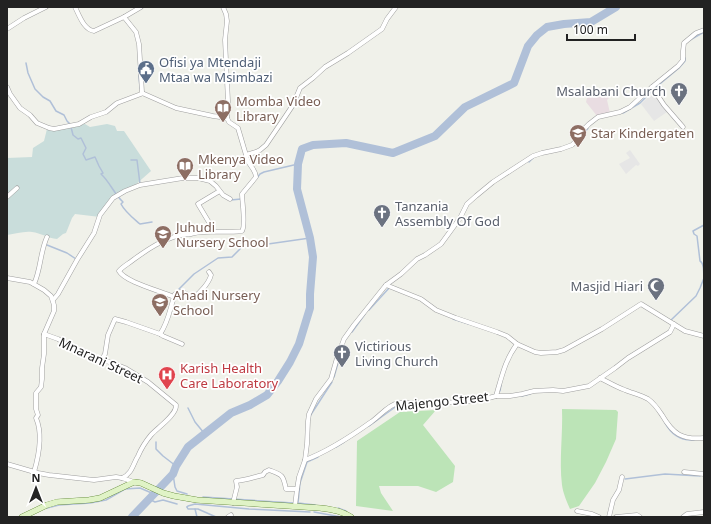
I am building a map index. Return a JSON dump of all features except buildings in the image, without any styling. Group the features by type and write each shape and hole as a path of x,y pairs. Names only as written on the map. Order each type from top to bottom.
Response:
{"main road":[{"path":"22,517 57,502 100,498 134,482 141,483 163,493 197,500 333,509 343,512 351,517"}],"street":[{"path":"7,29 24,18 46,7"},
{"path":"75,7 86,26 91,31 94,31 141,7"},
{"path":"174,297 133,282 120,274 119,270 147,250 181,235 212,231 241,232 243,230 244,223 242,194 256,177 256,172 248,163 238,128 229,122 227,118 228,101 225,40 227,21 223,7"},
{"path":"246,155 260,150 266,144 293,105 300,88 325,67 382,29 396,7"},
{"path":"124,16 136,32 139,44 142,93"},
{"path":"295,506 299,477 305,460 309,414 316,400 331,378 344,339 386,285 401,274 417,259 441,244 460,218 467,204 493,182 533,156 560,149 572,144 584,129 594,120 620,112 630,107 682,62 684,43 696,33 704,30"},
{"path":"652,87 664,105 683,127"},
{"path":"7,88 20,108 30,115 37,123 54,129 79,124 91,117 106,112 117,103 142,93 176,108 227,118"},
{"path":"53,300 94,233 100,215 113,198 125,191 138,185 178,179 198,178 210,181 223,195 230,199"},
{"path":"7,197 17,188"},
{"path":"212,231 210,224 198,204 218,192"},
{"path":"34,284 37,277 43,246 47,237"},
{"path":"160,334 169,314 175,294 181,292 192,298 195,297 206,286 211,277 209,272"},
{"path":"7,278 20,279 34,284 44,290 53,300 54,311 44,334 42,379 40,387 36,392 36,409 38,415 36,418 39,423 40,438 37,462 34,472"},
{"path":"386,285 421,299 436,310 507,336 517,344 541,353 564,350 602,329 641,304 684,330 704,336"},
{"path":"102,359 105,354 108,335 115,319 160,334 182,344"},
{"path":"496,396 510,396 534,391 563,391 589,386 646,346 670,332 674,324"},
{"name":"Mnarani Street","path":"44,334 58,339 80,352 125,368 148,382 177,407 170,418 151,435 136,458 133,468 122,478"},
{"name":"Majengo Street","path":"305,460 332,448 372,422 393,404 475,400 496,396 505,363 517,344"},
{"path":"600,378 649,400 654,404 666,422 679,435 694,439 704,438"},
{"path":"7,464 54,476 94,480 116,477 134,482"},
{"path":"233,503 237,486 236,481 263,475 269,470 282,475 286,489 297,489"},
{"path":"684,472 704,474"},
{"path":"609,517 613,500 619,490 622,477"},
{"path":"576,511 599,517"},
{"path":"683,517 687,514 704,512"},
{"path":"616,517 640,517"}],"shaded area":[{"path":"608,92 609,98 607,100 610,113 597,116 586,102 588,94"},
{"path":"653,92 667,112 654,121 641,104"},
{"path":"85,124 90,127 107,124 115,126 117,131 124,131 151,171 134,186 112,198 100,217 75,214 66,233 57,239 32,232 7,235 7,158 32,157 33,148 44,141 47,129"},
{"path":"630,150 640,164 638,166 636,165 626,174 619,164 630,158 626,153"}],"green space":[{"path":"562,409 616,410 618,412 616,439 606,462 595,483 579,506 570,509 563,491 561,476"},
{"path":"436,410 423,425 455,466 453,482 436,492 418,486 379,486 381,493 393,511 356,506 357,441 400,412"}],"waterway":[{"path":"132,517 173,474 176,466 188,447 231,413 250,405 267,395 290,362 299,344 310,308 313,257 310,238 297,189 298,164 302,149 313,145 346,143 393,153 435,136 465,107 514,83 528,46 537,35 547,27 591,22 616,7"},
{"path":"690,40 704,32"},
{"path":"655,88 679,68 685,61 685,58"},
{"path":"26,63 28,73 35,89 43,97 50,101 56,111 64,115 70,124"},
{"path":"139,76 141,90"},
{"path":"623,113 640,103 652,91"},
{"path":"71,127 73,135 78,139 81,138 86,148 83,154 86,160 95,157 103,173 101,174 123,202 121,204 129,215 140,224 152,222"},
{"path":"577,143 588,128"},
{"path":"529,162 534,157"},
{"path":"131,160 137,160 140,184"},
{"path":"256,179 264,172 298,164"},
{"path":"231,200 241,199"},
{"path":"704,225 693,231 697,236 700,261 702,262 704,276"},
{"path":"179,289 194,274 218,258 232,257 240,249 242,244 254,246 310,238"},
{"path":"47,245 67,253 76,259"},
{"path":"671,320 696,296 704,278"},
{"path":"369,310 390,287"},
{"path":"352,332 365,314"},
{"path":"453,319 469,324"},
{"path":"334,377 340,356"},
{"path":"310,416 332,382"},
{"path":"500,391 501,385"},
{"path":"522,396 530,394"},
{"path":"369,426 398,405 441,405"},
{"path":"188,408 195,422 204,433"},
{"path":"665,423 677,436 694,440"},
{"path":"156,442 156,449 176,466"},
{"path":"336,447 344,442"},
{"path":"315,505 298,503 300,483 307,462 318,457"},
{"path":"173,474 177,491 187,494"},
{"path":"625,479 665,474 700,476"},
{"path":"47,508 59,505 90,503 106,500 125,489 140,488 154,494"},
{"path":"152,496 151,500 155,502 163,500 177,504"},
{"path":"203,497 293,503"},
{"path":"187,507 195,504 249,509 310,512"},
{"path":"187,507 188,509 198,509 216,517"},
{"path":"338,508 346,511"},
{"path":"195,509 197,517"},
{"path":"314,512 341,517"}],"place":[{"name":"Ofisi ya Mtendaji Mtaa wa Msimbazi","path":"146,84"},
{"name":"Msalabani Church","path":"679,106"},
{"name":"Momba Video Library","path":"223,123"},
{"name":"Star Kindergaten","path":"578,148"},
{"name":"Mkenya Video Library","path":"185,181"},
{"name":"Tanzania Assembly Of God","path":"382,228"},
{"name":"Juhudi Nursery School","path":"163,249"},
{"name":"Masjid Hiari","path":"656,301"},
{"name":"Ahadi Nursery School","path":"160,317"},
{"name":"Victirious Living Church","path":"342,368"},
{"name":"Karish Health Care Laboratory","path":"167,390"}]}
